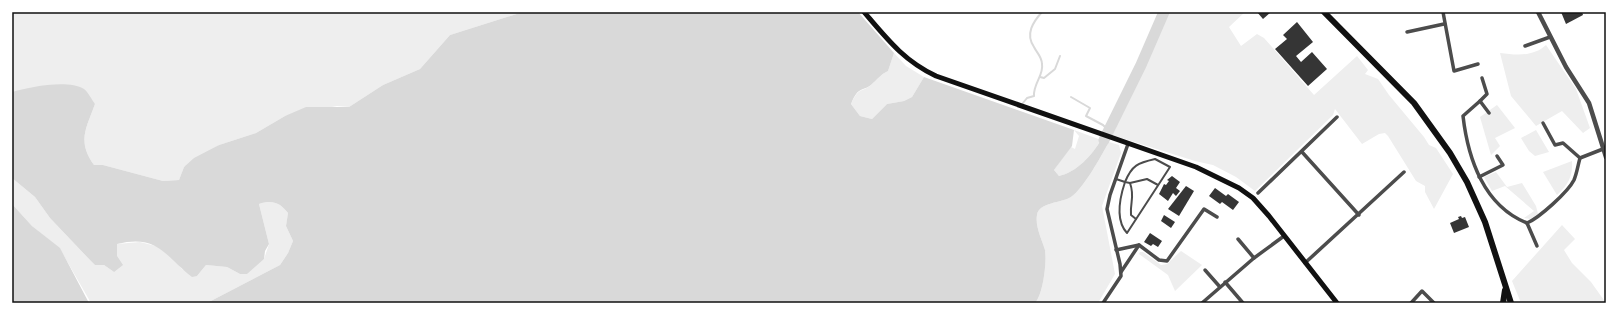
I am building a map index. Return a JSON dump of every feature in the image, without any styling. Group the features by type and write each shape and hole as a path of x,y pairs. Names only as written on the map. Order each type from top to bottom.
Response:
{"highway":[{"path":"1324,12 1414,103 1450,153 1467,182 1485,222 1498,257 1505,288 1511,303"},
{"path":"1504,303 1505,288"}],"main road":[{"path":"864,12 903,56 922,69 936,76 1095,133 1196,167 1239,188 1253,198 1338,303"}],"street":[{"path":"1443,12 1444,24 1454,71 1478,64"},
{"path":"1538,12 1550,37 1589,103 1606,157"},
{"path":"1407,32 1444,24"},
{"path":"1525,46 1550,37"},
{"path":"1482,78 1487,94 1463,116 1466,140 1479,177 1500,207 1516,219 1527,223 1534,220 1574,181 1580,158"},
{"path":"1480,101 1489,113"},
{"path":"1258,194 1337,117"},
{"path":"1543,123 1555,145 1563,143 1580,158"},
{"path":"1121,272 1107,209 1110,195 1128,144"},
{"path":"1580,158 1603,149"},
{"path":"1302,152 1359,214"},
{"path":"1479,177 1503,165 1497,156"},
{"path":"1305,263 1404,172"},
{"path":"1116,250 1139,246 1159,260 1167,261 1204,209 1217,217"},
{"path":"1527,223 1537,246"},
{"path":"1202,303 1254,258 1284,236"},
{"path":"1238,239 1254,258"},
{"path":"1104,303 1118,282 1121,272 1139,246"},
{"path":"1205,270 1220,287"},
{"path":"1225,282 1244,303"},
{"path":"1411,303 1422,291 1434,303"}],"lane":[{"path":"1156,159 1170,167 1127,233 1123,228 1120,211 1121,194 1125,182 1130,170 1142,162 1156,159"},
{"path":"1116,179 1130,183 1147,179 1158,185"},
{"path":"1130,183 1133,193 1130,207 1131,215 1136,219"}],"shaded area":[{"path":"12,12 523,12 450,35 420,69 383,85 349,107 337,106 285,116 256,133 219,145 184,167 179,180 163,181 103,165 94,165 89,157 84,142 86,128 95,104 54,85 12,92"},
{"path":"523,12 858,12 894,53 888,71 881,75 870,86 856,94 851,104 860,116 872,119 887,104 904,101 912,97 924,77 1074,130 1072,146 1054,170 1059,176 1078,167 1101,140 1109,142 1092,171 1076,193 1067,199 1046,205 1037,215 1039,233 1045,250 1045,262 1044,278 1038,299 1035,303 207,303 280,265 288,253 293,241 286,226 288,213 282,206 272,202 259,204 269,244 265,251 264,259 247,274 240,274 227,267 206,265 197,276 192,277 160,249 142,242 117,244 117,256 123,265 114,272 104,265 95,265 50,218 35,197 12,178 12,92 38,86 59,84 77,86 84,89 95,104 86,128 84,142 89,157 94,165 103,165 163,181 179,180 184,167 194,158 219,145 256,133 285,116 306,107 349,107 383,85 420,69 450,35"},
{"path":"1167,12 1245,12 1229,27 1241,46 1257,34 1264,38 1314,95 1357,56 1368,70 1365,74 1378,79 1429,145 1436,148 1453,174 1434,209 1425,192 1425,186 1416,181 1388,136 1385,133 1379,134 1362,144 1335,109 1333,115 1255,191 1236,177 1213,165 1195,161 1112,135 1116,128 1116,121 1138,82"},
{"path":"1546,45 1576,89 1590,128 1583,133 1562,111 1536,126 1511,96 1500,53 1518,55 1536,52"},
{"path":"894,53 906,66 924,77 912,97 904,101 887,104 872,119 860,116 851,104 854,98 859,91 870,86 881,75 888,71"},
{"path":"1497,105 1515,128 1495,138 1500,146 1491,155 1480,117"},
{"path":"1074,130 1101,140 1078,167 1059,176 1054,170 1071,147 1075,149 1079,136"},
{"path":"1536,130 1549,152 1535,156 1529,151 1521,138"},
{"path":"1109,142 1119,145 1121,153 1102,206 1115,274 1098,303 1035,303 1038,299 1044,278 1045,262 1045,250 1039,233 1037,215 1046,205 1067,199 1076,193 1092,171"},
{"path":"1572,161 1571,176 1564,188 1557,195 1543,172"},
{"path":"1496,172 1507,187 1522,183 1536,206 1538,214 1530,219 1524,218 1534,211 1505,186 1492,191 1484,177"},
{"path":"12,178 35,197 50,218 95,265 104,265 114,272 117,244 140,242 156,246 172,257 182,269 197,276 206,265 227,267 240,274 264,259 269,244 259,204 268,202 282,206 288,213 286,226 293,241 288,253 280,265 207,303 91,303 60,249 32,226 12,204"},
{"path":"12,204 32,226 60,248 89,303 12,303"},
{"path":"1562,225 1575,239 1564,250 1572,263 1591,282 1606,303 1521,303 1512,281"},
{"path":"1181,251 1202,265 1175,291 1168,275 1139,254 1140,252 1143,252 1161,265 1167,264"}],"building":[{"path":"1257,12 1271,12 1263,19"},
{"path":"1561,12 1582,12 1583,15 1566,24"},
{"path":"1297,22 1313,42 1296,56 1301,62 1312,52 1327,69 1308,86 1275,49 1287,39 1283,35"},
{"path":"1172,176 1180,182 1176,188 1180,191 1176,196 1173,193 1168,201 1159,194 1164,184 1166,185 1169,181 1167,180"},
{"path":"1186,186 1194,191 1179,216 1168,209"},
{"path":"1215,188 1226,196 1228,194 1239,202 1233,210 1222,202 1220,204 1209,196"},
{"path":"1164,215 1175,222 1171,228 1161,221"},
{"path":"1461,216 1462,218 1465,217 1469,227 1454,233 1450,223 1459,219 1458,217"},
{"path":"1150,233 1162,241 1158,247 1153,244 1151,246 1144,242"}],"waterway":[{"path":"1023,103 1027,98 1034,96 1035,87 1042,68 1041,59 1031,42 1030,37 1031,28 1042,12"},
{"path":"1104,140 1141,65 1164,12"},
{"path":"1040,77 1044,78 1055,69 1060,56"},
{"path":"1071,97 1090,108 1086,116 1103,125 1108,130"}]}
